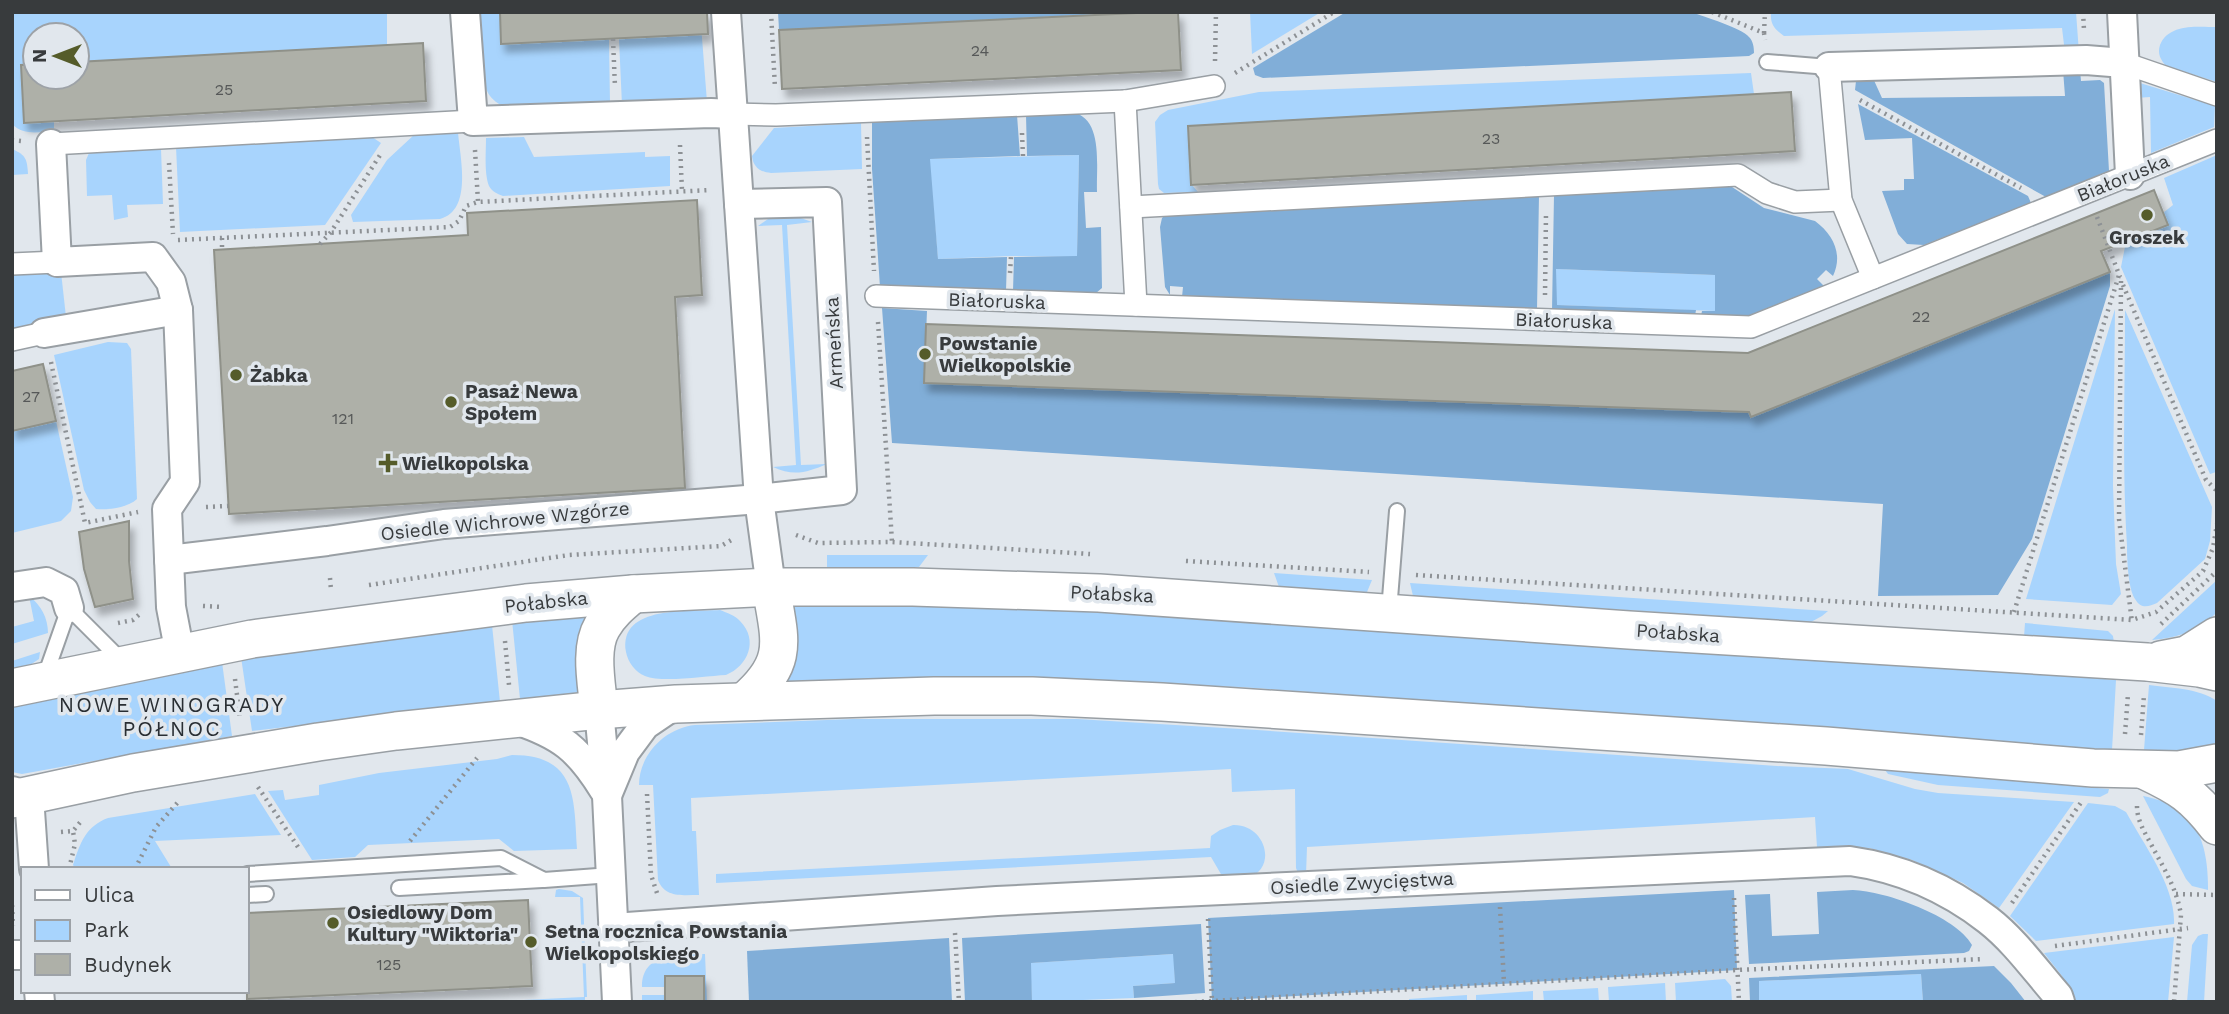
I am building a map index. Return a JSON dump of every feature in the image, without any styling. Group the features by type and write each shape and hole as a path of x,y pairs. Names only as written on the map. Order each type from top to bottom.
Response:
{"street":[{"path":"464,12 473,121"},
{"path":"726,12 759,499 780,643 776,666 763,685 745,701"},
{"path":"2122,12 2130,175"},
{"path":"1873,278 1841,200 1829,75 2086,61 2124,62 2217,95"},
{"path":"57,262 51,144 473,121 616,116 776,115 1125,102 1214,86"},
{"path":"1125,102 1136,306"},
{"name":"Białoruska","path":"876,296 1751,327 2217,140"},
{"path":"1131,207 1738,175 1767,193 1795,202 1841,200"},
{"name":"Armeńska","path":"739,204 827,202 842,490 759,499"},
{"path":"12,264 153,257 171,282 178,310 185,482 167,509 171,607 180,654"},
{"path":"12,340 178,310"},
{"name":"Osiedle Wichrowe Wzgórze","path":"169,560 444,524 759,499"},
{"path":"12,587 46,582 64,591 69,608"},
{"name":"Połabska","path":"21,687 125,664 266,638 526,603 771,587 913,587 1099,593 2140,662 2217,672"},
{"path":"617,1002 607,796 596,654 601,629 614,610 633,594"},
{"path":"2140,662 2187,655 2217,636"},
{"path":"34,867 18,795 511,704 599,710 745,701 1032,696 1162,702 1812,745 2132,769 2179,770 2217,763"},
{"path":"511,704 541,728 564,741 589,765 607,796"},
{"path":"607,796 625,752 645,725 676,704"},
{"path":"2132,769 2173,784 2199,803 2217,826"},
{"name":"Osiedle Zwycięstwa","path":"613,929 740,918 1103,895 1850,861 1906,875 1949,894 1990,921 2059,996 2060,1002"}],"lane":[{"path":"1767,62 1829,75"},
{"path":"1389,612 1397,510"},
{"path":"21,687 69,608 125,664"},
{"path":"248,874 501,858 544,880"},
{"path":"399,888 611,875"},
{"path":"248,895 266,894"}],"path":[{"path":"771,12 776,115"},
{"path":"1214,86 1216,12"},
{"path":"1214,86 1334,12"},
{"path":"1712,12 1764,33"},
{"path":"1765,12 1767,62"},
{"path":"613,39 616,116"},
{"path":"1829,75 2052,206"},
{"path":"867,111 868,168 892,542"},
{"path":"473,121 478,202"},
{"path":"320,244 331,232 400,124"},
{"path":"679,133 682,191"},
{"path":"167,136 173,241 450,227 459,221 466,206 478,202 711,190"},
{"path":"1545,320 1547,184"},
{"path":"2088,192 2120,278 2206,480 2217,491"},
{"path":"222,238 222,249"},
{"path":"2014,612 2120,278"},
{"path":"2120,278 2119,519 2124,571 2140,662 2132,769"},
{"path":"44,333 85,523 143,512"},
{"path":"204,507 228,506"},
{"path":"1184,560 2132,620 2156,612 2203,571 2215,544 2217,524"},
{"path":"795,535 818,543 892,542 1100,555"},
{"path":"330,578 331,590"},
{"path":"191,606 226,607"},
{"path":"113,624 133,620 147,608"},
{"path":"504,638 511,704"},
{"path":"234,673 241,723"},
{"path":"396,866 415,833 484,749"},
{"path":"256,783 313,871"},
{"path":"136,867 156,827 187,793"},
{"path":"647,794 651,875 658,899"},
{"path":"2005,912 2084,799"},
{"path":"69,867 75,844 73,831"},
{"path":"1734,890 1739,1002"},
{"path":"2176,894 2217,895"},
{"path":"1500,902 1504,983"},
{"path":"1195,919 1208,918 1212,1001"},
{"path":"2054,946 2188,929"},
{"path":"942,933 955,932 959,1002"},
{"path":"1195,1002 1737,970 1995,958"}],"green space":[{"path":"12,12 387,12 387,45 91,61 91,21 21,21 24,123 54,122 54,131 32,132 12,124"},
{"path":"479,12 500,12 502,44 609,39 610,104 505,108 492,98 485,85 480,54"},
{"path":"700,12 707,102 622,105 619,39 691,35"},
{"path":"1250,12 1321,12 1252,54"},
{"path":"1771,12 2076,12 2079,53 2065,53 2062,28 1784,36 1773,26"},
{"path":"2217,27 2217,82 2166,66 2159,54 2159,48 2170,33 2185,28"},
{"path":"1751,73 1754,94 1188,126 1191,184 1198,192 1164,193 1158,184 1155,122 1160,115 1168,110 1259,92"},
{"path":"2140,83 2215,106 2214,127 2151,153 2150,97 2136,98 2137,85"},
{"path":"861,123 862,169 771,173 758,168 754,163 752,156 774,128"},
{"path":"458,132 462,169 461,194 450,214 440,219 353,222 351,215 387,160 415,134"},
{"path":"372,137 381,143 325,225 180,232 176,147"},
{"path":"524,137 534,157 645,152 645,157 670,156 670,186 503,196 492,190 487,181 486,138"},
{"path":"12,149 25,158 28,174 12,175"},
{"path":"161,149 163,204 127,205 128,217 114,220 112,195 87,196 86,160 89,153"},
{"path":"1079,155 1077,257 938,259 929,159"},
{"path":"2217,155 2217,465 2216,472 2210,474 2121,267 2131,217 2168,225 2163,213 2173,205 2164,178"},
{"path":"795,216 812,222 787,225 801,465 827,464 794,473 773,467 796,465 782,225 758,226 768,219"},
{"path":"1556,269 1716,275 1715,311 1556,305"},
{"path":"61,272 66,317 12,329 12,275"},
{"path":"2115,309 2113,486 2116,564 2121,594 2112,605 2026,599"},
{"path":"2125,310 2212,507 2210,541 2205,559 2157,603 2148,606 2142,606 2135,599 2128,566 2124,458"},
{"path":"108,342 127,343 131,349 137,499 118,508 96,509 84,490 54,355"},
{"path":"56,421 73,497 71,511 61,521 12,533 12,431"},
{"path":"827,555 928,555 919,567 827,567"},
{"path":"1274,573 1372,580 1367,592 1279,587"},
{"path":"2217,580 2217,612 2210,619 2187,632 2152,640"},
{"path":"1410,583 1828,611 1811,622 1413,596"},
{"path":"29,596 43,612 48,633 12,644 12,627 34,621"},
{"path":"964,601 1867,659 2116,680 2112,750 1240,687 908,679 782,683 791,602"},
{"path":"720,610 738,619 749,636 750,644 745,659 734,671 726,675 662,679 641,674 630,663 626,652 627,636 633,625 659,614"},
{"path":"587,613 580,639 582,692 520,699 512,620"},
{"path":"2025,623 2108,631 2113,636 2114,643 2024,637"},
{"path":"492,625 500,702 252,731 241,657"},
{"path":"40,652 39,659 30,665 12,670 12,661"},
{"path":"222,662 232,736 22,774 12,772 12,706"},
{"path":"2149,685 2193,691 2217,701 2217,742 2191,750 2144,750"},
{"path":"853,719 1077,719 1848,769 1938,793 2074,802 1999,908 1963,883 1912,860 1869,848 1817,847 1815,817 1307,847 1306,875 1298,873 1296,868 1295,789 1232,792 1231,769 691,798 692,831 696,831 699,895 670,893 661,886 658,880 653,785 639,785 644,763 664,737 684,727 695,725"},
{"path":"512,755 533,757 560,771 568,783 572,797 577,849 514,851 499,839 368,845 355,857 312,860 268,791 283,790 285,800 319,795 319,785 379,773"},
{"path":"1885,770 2109,789 2108,793 2100,797 1938,785 1888,774"},
{"path":"255,794 281,835 155,841 171,867 74,867 78,850 85,836 100,821"},
{"path":"2143,796 2176,808 2195,828 2205,856 2208,890 2192,886 2186,879"},
{"path":"2088,803 2115,806 2126,812 2164,881 2170,896 2174,924 2036,941 2010,916"},
{"path":"1233,825 1253,831 1264,847 1263,865 1257,873 1248,878 1225,881 1211,857 716,883 716,874 1210,848 1211,836"},
{"path":"556,890 572,891 583,898 585,1002 481,1002 584,997 580,897 555,897"},
{"path":"2208,934 2204,1002 2187,1002 2192,945 2198,936"},
{"path":"2174,937 2168,1002 2075,1002 2062,976 2044,953"},
{"path":"705,954 707,1002 642,1002 642,995 665,995 664,987 642,987 648,967 655,961 673,956"},
{"path":"1174,954 1175,983 1133,986 1134,998 1032,1002 1030,963"},
{"path":"1921,974 1923,1002 1759,1002 1758,981"},
{"path":"1725,979 1731,986 1732,1002 1676,1002 1675,983"},
{"path":"1665,983 1666,1002 1609,1002 1608,987"},
{"path":"1598,988 1599,1002 1544,1002 1543,991"},
{"path":"1533,991 1533,1002 1476,1002 1476,995"},
{"path":"1467,995 1467,1002 1409,1002 1409,999"}],"shaded area":[{"path":"778,12 1144,12 779,30"},
{"path":"1346,12 1692,12 1745,34 1751,40 1754,53 1749,56 1263,78 1255,75 1253,68"},
{"path":"2063,70 2080,70 2081,81 2100,80 2104,83 2109,171 2046,197 1855,90 1856,81 1861,75 1872,76 1882,98 2065,96"},
{"path":"1858,104 2028,196 2031,203 1924,245 1907,244 1898,234 1882,191 1904,190 1904,179 1914,179 1912,138 1865,140"},
{"path":"1071,112 1082,116 1089,123 1096,144 1097,192 1084,192 1086,228 1101,227 1102,288 1096,293 1013,291 1014,257 1077,256 1079,155 1027,156 1026,115"},
{"path":"1017,115 1020,156 930,159 938,259 1007,257 1006,291 880,287 872,169 872,122"},
{"path":"1729,185 1764,208 1815,221 1822,227 1832,239 1837,253 1833,276 1826,270 1817,279 1824,286 1750,315 1701,316 1702,311 1715,311 1715,275 1556,269 1557,305 1696,310 1695,316 1552,311 1554,195"},
{"path":"1539,195 1537,310 1182,297 1183,287 1170,286 1170,295 1165,287 1160,227 1165,215"},
{"path":"2110,272 2110,286 2032,539 1998,595 1878,596 1883,504 892,443 882,308 927,311 924,383 1752,412 1751,417"},
{"path":"1734,890 1737,970 1212,1001 1208,918"},
{"path":"1853,890 1883,895 1919,907 1951,924 1964,934 1972,945 1969,951 1964,953 1749,964 1745,895 1770,894 1772,936 1819,934 1817,892"},
{"path":"1201,924 1205,993 1134,998 1133,986 1175,983 1173,954 1031,963 1032,1002 965,1002 962,938"},
{"path":"949,938 952,1002 749,1002 747,951"},
{"path":"1994,966 2026,1002 1923,1002 1921,974 1759,981 1759,1002 1750,1002 1749,978"}],"building":[{"path":"500,12 707,12 708,34 501,44"},
{"path":"1178,12 1181,70 782,89 779,30"},
{"path":"423,43 426,101 24,123 22,91 91,91 91,61"},
{"path":"1791,92 1795,151 1191,185 1188,126"},
{"path":"2154,190 2168,225 2101,251 2110,272 1751,417 1749,412 924,383 926,324 1748,353"},
{"name":"Pasaż Newa Społem","path":"697,200 702,295 675,297 685,488 229,514 214,250 468,235 467,213"},
{"path":"43,364 56,421 12,431 12,371"},
{"path":"129,521 133,599 95,607 84,569 79,532"},
{"path":"528,900 532,986 247,999 248,913"},
{"path":"665,976 704,976 704,1002 665,1002"}],"place":[{"name":"Groszek","path":"2147,215"},
{"name":"Powstanie Wielkopolskie","path":"925,354"},
{"name":"Żabka","path":"236,375"},
{"name":"Pasaż Newa Społem","path":"451,402"},
{"name":"Wielkopolska","path":"388,463"},
{"name":"Osiedlowy Dom Kultury \"Wiktoria\"","path":"333,923"},
{"name":"Setna rocznica Powstania Wielkopolskiego","path":"531,942"}],"district":[{"name":"NOWE WINOGRADY PÓŁNOC","path":"172,716"}]}
